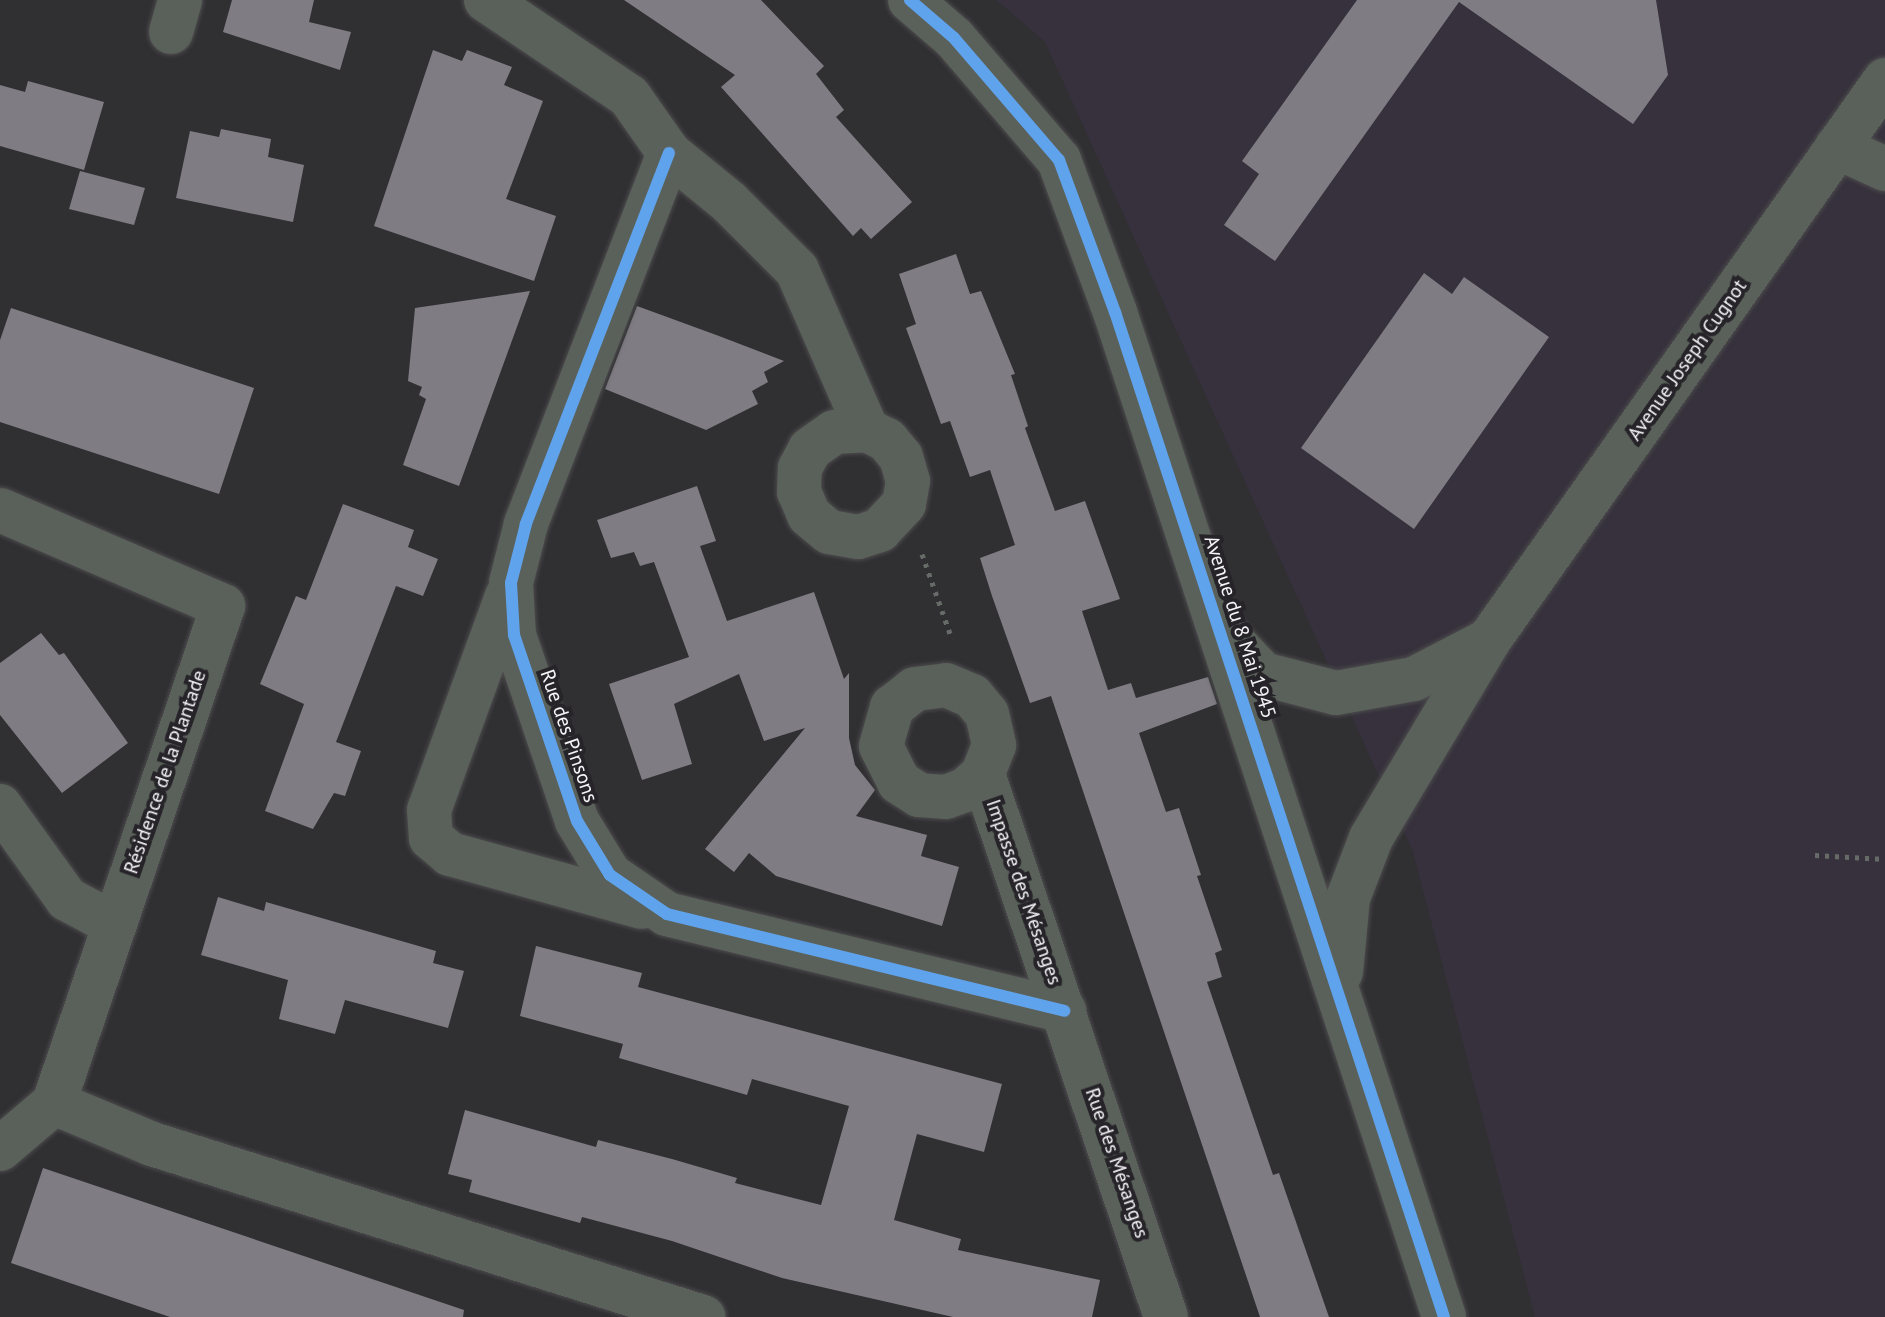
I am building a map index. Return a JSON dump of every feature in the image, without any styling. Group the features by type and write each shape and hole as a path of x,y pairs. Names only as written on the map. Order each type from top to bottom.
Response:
{"street":[{"path":"486,0 629,96 669,153 729,202 797,270 867,430"},
{"name":"Avenue du 8 Mai 1945","path":"910,0 954,38 1059,160 1220,629 1444,1317"},
{"name":"Avenue Joseph Cugnot","path":"1339,990 1348,898 1371,838 1489,640 1885,80"},
{"path":"1837,147 1885,169"},
{"name":"Rue des Pinsons","path":"669,153 526,524 511,583 429,810 431,838 450,854 667,914 1064,1011"},
{"path":"867,430 887,440 901,457 908,481 904,504 880,530 858,537 829,532 809,515 799,492 800,468 810,449 834,432 867,430"},
{"name":"Résidence de la Plantade","path":"0,510 223,606 112,923 54,1103"},
{"name":"Rue des Pinsons","path":"511,583 514,635 577,821 610,875 667,914"},
{"name":"Avenue Joseph Cugnot","path":"1220,629 1263,674 1336,693 1414,679 1489,640"},
{"name":"Impasse des Mésanges","path":"946,685 972,696 993,730 994,745 983,774 965,790 946,797 919,795 899,782 881,746 892,707 915,689 946,685"},
{"name":"Impasse des Mésanges","path":"983,774 1064,1011"},
{"path":"0,806 67,899 112,923"},
{"name":"Rue des Mésanges","path":"1064,1011 1166,1317"},
{"path":"0,1149 54,1103 152,1144 703,1317"}],"path":[{"path":"904,504 972,696"},
{"path":"1815,855 1885,859"}],"shaded area":[{"path":"996,0 1885,0 1885,1317 1535,1317 1412,849 1045,42"}],"building":[{"path":"232,0 314,0 309,22 351,32 340,70 223,32"},
{"path":"624,0 761,0 824,66 816,74 844,110 836,117 912,202 871,239 861,228 853,236 721,87 735,75"},
{"path":"1357,0 1656,0 1668,75 1633,124 1459,2 1275,261 1224,225 1259,174 1242,161"},
{"path":"433,50 462,61 467,50 512,67 504,85 543,101 506,199 556,216 534,281 374,226"},
{"path":"28,81 104,102 84,170 0,146 0,85 25,92"},
{"path":"221,129 271,139 268,157 304,165 293,222 176,198 190,131 219,137"},
{"path":"80,171 145,188 134,225 69,209"},
{"path":"956,254 970,294 981,291 1015,374 1011,375 1028,426 1025,428 1055,511 1085,501 1120,599 1082,611 1108,690 1131,683 1136,698 1208,677 1217,704 1139,733 1166,812 1179,808 1201,875 1197,876 1222,950 1215,953 1222,977 1207,982 1273,1175 1279,1173 1329,1317 1260,1317 1051,696 1030,703 992,596 980,558 1015,545 990,470 970,477 950,421 941,424 906,328 916,324 899,274"},
{"path":"1424,273 1452,294 1464,277 1549,337 1414,529 1301,448"},
{"path":"530,291 459,486 403,465 426,399 419,395 422,387 408,381 415,308"},
{"path":"637,306 784,361 764,372 768,382 752,391 758,404 706,430 605,389"},
{"path":"11,308 254,388 219,494 0,422 0,340"},
{"path":"697,486 716,541 700,546 727,621 814,592 844,679 849,673 849,738 855,765 875,790 856,816 927,835 921,856 959,867 942,926 776,876 749,853 734,872 705,849 805,728 764,741 739,674 674,704 692,764 642,780 609,684 689,657 654,562 640,566 634,552 611,558 597,520"},
{"path":"343,504 414,530 408,547 438,559 423,596 396,586 336,742 361,751 345,796 334,793 313,829 265,811 304,704 260,684 296,596 306,600"},
{"path":"41,633 59,655 64,653 128,743 62,793 0,715 0,663"},
{"path":"218,897 264,911 266,902 436,951 433,963 464,971 448,1028 345,1000 335,1034 279,1019 288,980 201,955"},
{"path":"536,946 642,973 638,987 1002,1084 984,1152 917,1134 894,1220 961,1239 958,1250 1100,1280 1092,1317 953,1317 782,1278 672,1241 582,1217 580,1223 469,1192 472,1180 448,1174 465,1110 596,1147 598,1140 672,1159 737,1178 735,1183 821,1205 849,1106 752,1079 747,1095 619,1058 623,1044 520,1016"},
{"path":"43,1168 464,1310 463,1317 170,1317 11,1263"}],"cycle path":[{"path":"910,0 954,38 1059,160 1115,312 1444,1317"},
{"path":"669,153 526,524 511,583 514,635 577,821 610,875 667,914 1064,1011"}]}
